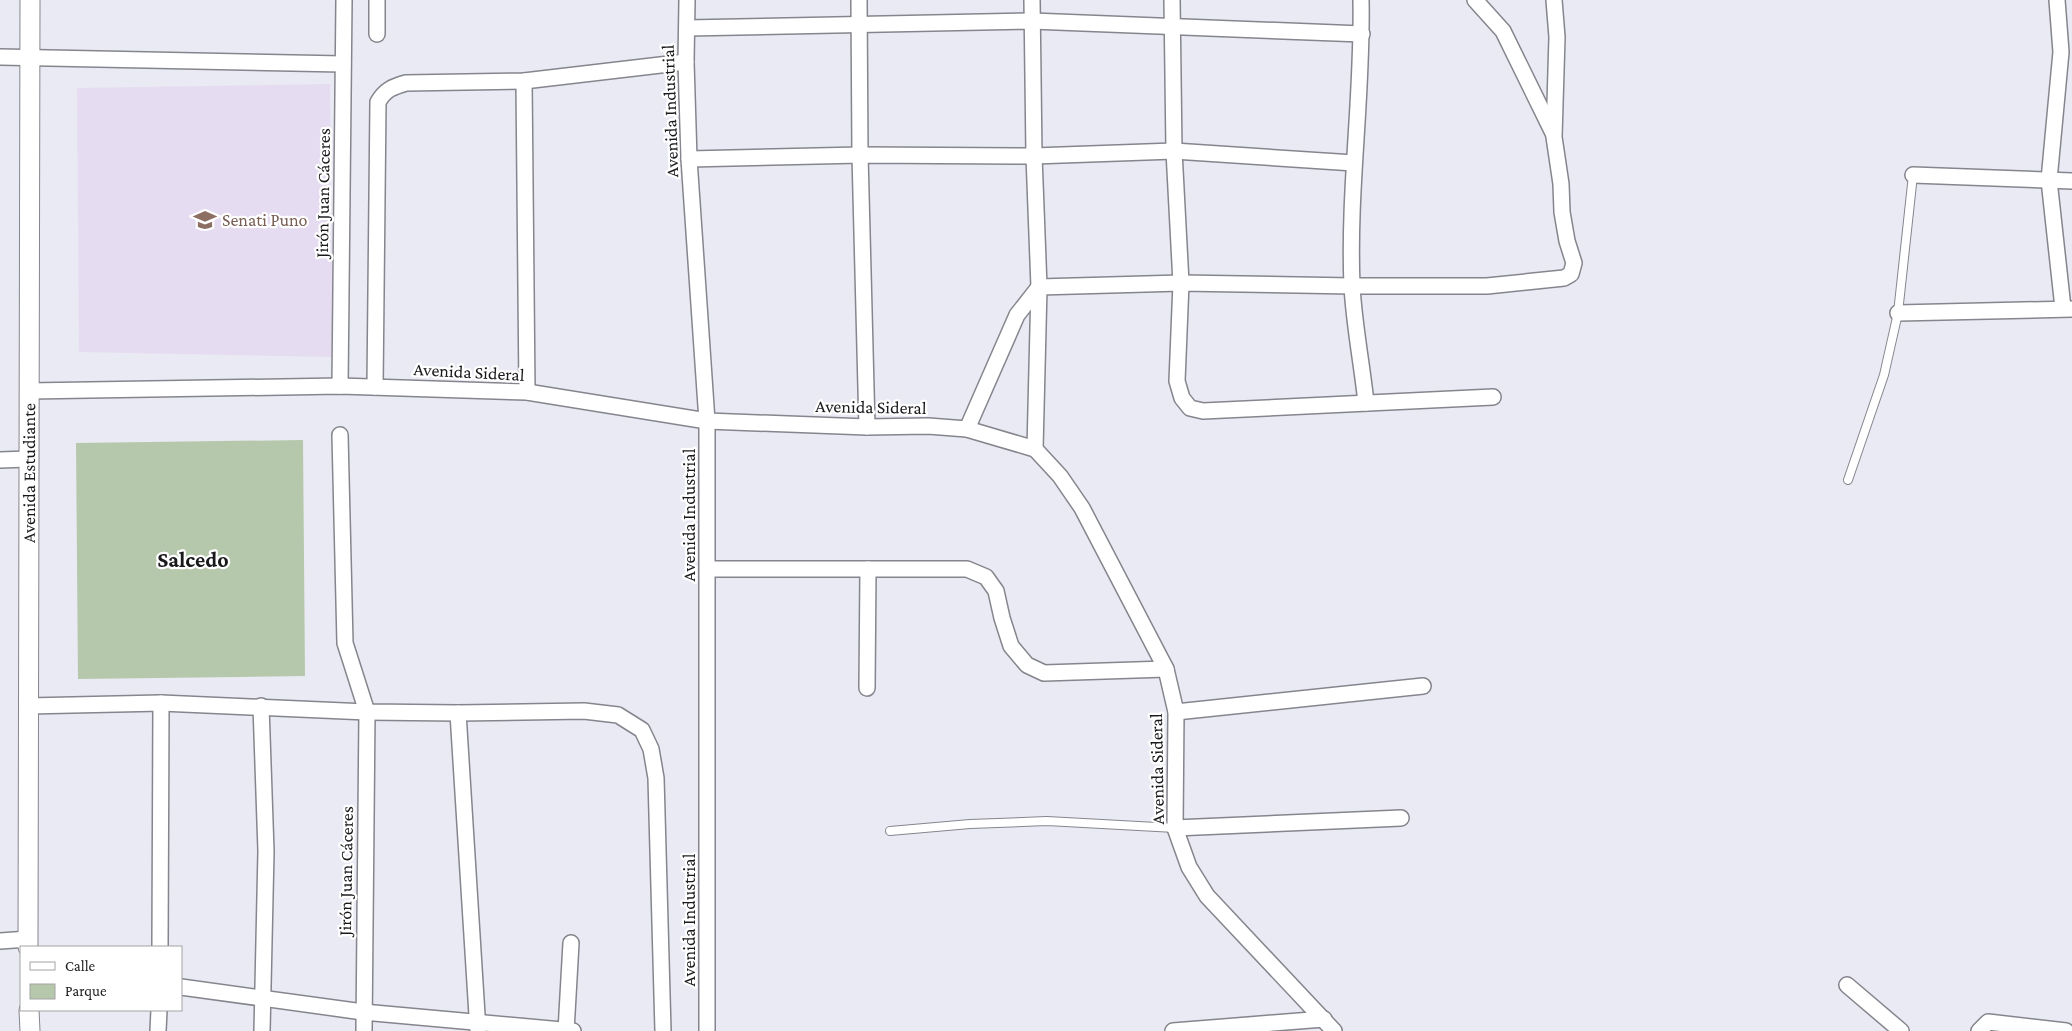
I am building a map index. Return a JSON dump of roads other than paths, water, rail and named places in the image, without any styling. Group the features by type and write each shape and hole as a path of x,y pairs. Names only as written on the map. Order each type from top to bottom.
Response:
{"street":[{"name":"Avenida Estudiante","path":"28,943 30,0"},
{"name":"Jirón Juan Cáceres","path":"340,386 344,0"},
{"path":"377,0 377,34"},
{"name":"Avenida Industrial","path":"687,0 686,62 690,159 707,421 707,1031"},
{"path":"859,0 860,155 867,427"},
{"path":"1032,0 1034,156 1039,287 1035,449"},
{"path":"1172,0 1174,151 1181,283 1177,381 1182,398 1190,408 1203,411 1493,397"},
{"path":"1361,0 1362,34 1354,163 1352,286 1366,403"},
{"path":"1475,0 1503,31 1554,137"},
{"path":"1039,287 1181,283 1486,286 1564,278 1571,274 1574,263 1567,242 1562,212 1561,184 1554,137 1557,37 1554,0"},
{"path":"1898,313 2067,308 2049,180 2061,52 2057,0"},
{"path":"687,28 1032,21 1172,25 1362,34"},
{"path":"0,57 343,64"},
{"path":"375,387 378,102 384,91 406,83 524,81 686,62"},
{"path":"524,81 527,392"},
{"path":"690,159 860,155 1034,156 1174,151 1354,163"},
{"path":"1913,175 2072,181"},
{"path":"967,429 1018,315 1039,287"},
{"name":"Avenida Sideral","path":"29,391 340,386 527,392 707,421 867,427 928,426 967,429 1035,449 1060,476 1082,508 1166,669 1176,712 1175,828 1189,868 1207,896 1334,1031"},
{"name":"Jirón Juan Cáceres","path":"340,435 345,642 367,712 364,1031"},
{"path":"0,460 28,459"},
{"path":"708,569 967,569 986,577 996,591 1002,618 1012,646 1027,665 1044,673 1166,669"},
{"path":"867,688 868,569"},
{"path":"1176,712 1423,686"},
{"path":"28,706 162,703 367,712 458,713 478,1026"},
{"path":"160,946 162,703"},
{"path":"261,706 266,851 262,1031"},
{"name":"Avenida Industrial","path":"458,713 584,711 618,715 642,730 652,750 656,778 663,1031"},
{"path":"1175,828 1401,818"},
{"path":"0,941 28,943"},
{"path":"182,987 478,1026 568,1031 571,943"},
{"path":"1847,985 1901,1031"},
{"path":"29,1011 30,1031"},
{"path":"158,1031 159,1011"},
{"path":"1173,1031 1324,1019"},
{"path":"1978,1031 1988,1022 2066,1031"}],"lane":[{"path":"1848,480 1884,375 1898,313 1913,175"},
{"path":"890,831 970,824 1047,821 1175,828"}],"place":[{"name":"Senati Puno","path":"205,220"}],"district":[{"name":"Salcedo","path":"193,559"}]}
